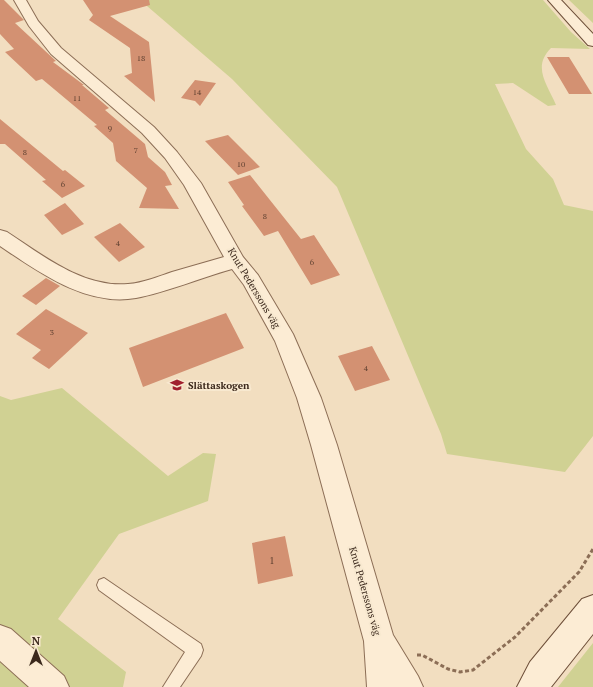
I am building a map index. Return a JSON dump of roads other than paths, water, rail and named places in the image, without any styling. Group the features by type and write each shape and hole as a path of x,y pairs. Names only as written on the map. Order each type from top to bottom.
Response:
{"street":[{"name":"Knut Pederssons väg","path":"20,0 33,23 56,51 148,130 171,155 192,183 236,261 251,280 285,340 309,398 379,640 383,687"},
{"path":"554,0 593,42"},
{"path":"0,237 30,257 63,276 107,292 122,293 138,290 236,261"},
{"path":"530,682 593,610"},
{"path":"0,640 53,687"},
{"name":"Knut Pederssons väg","path":"379,640 407,687"}],"lane":[{"path":"104,585 195,650 171,687"}],"place":[{"name":"Slättaskogen","path":"177,385"}]}
